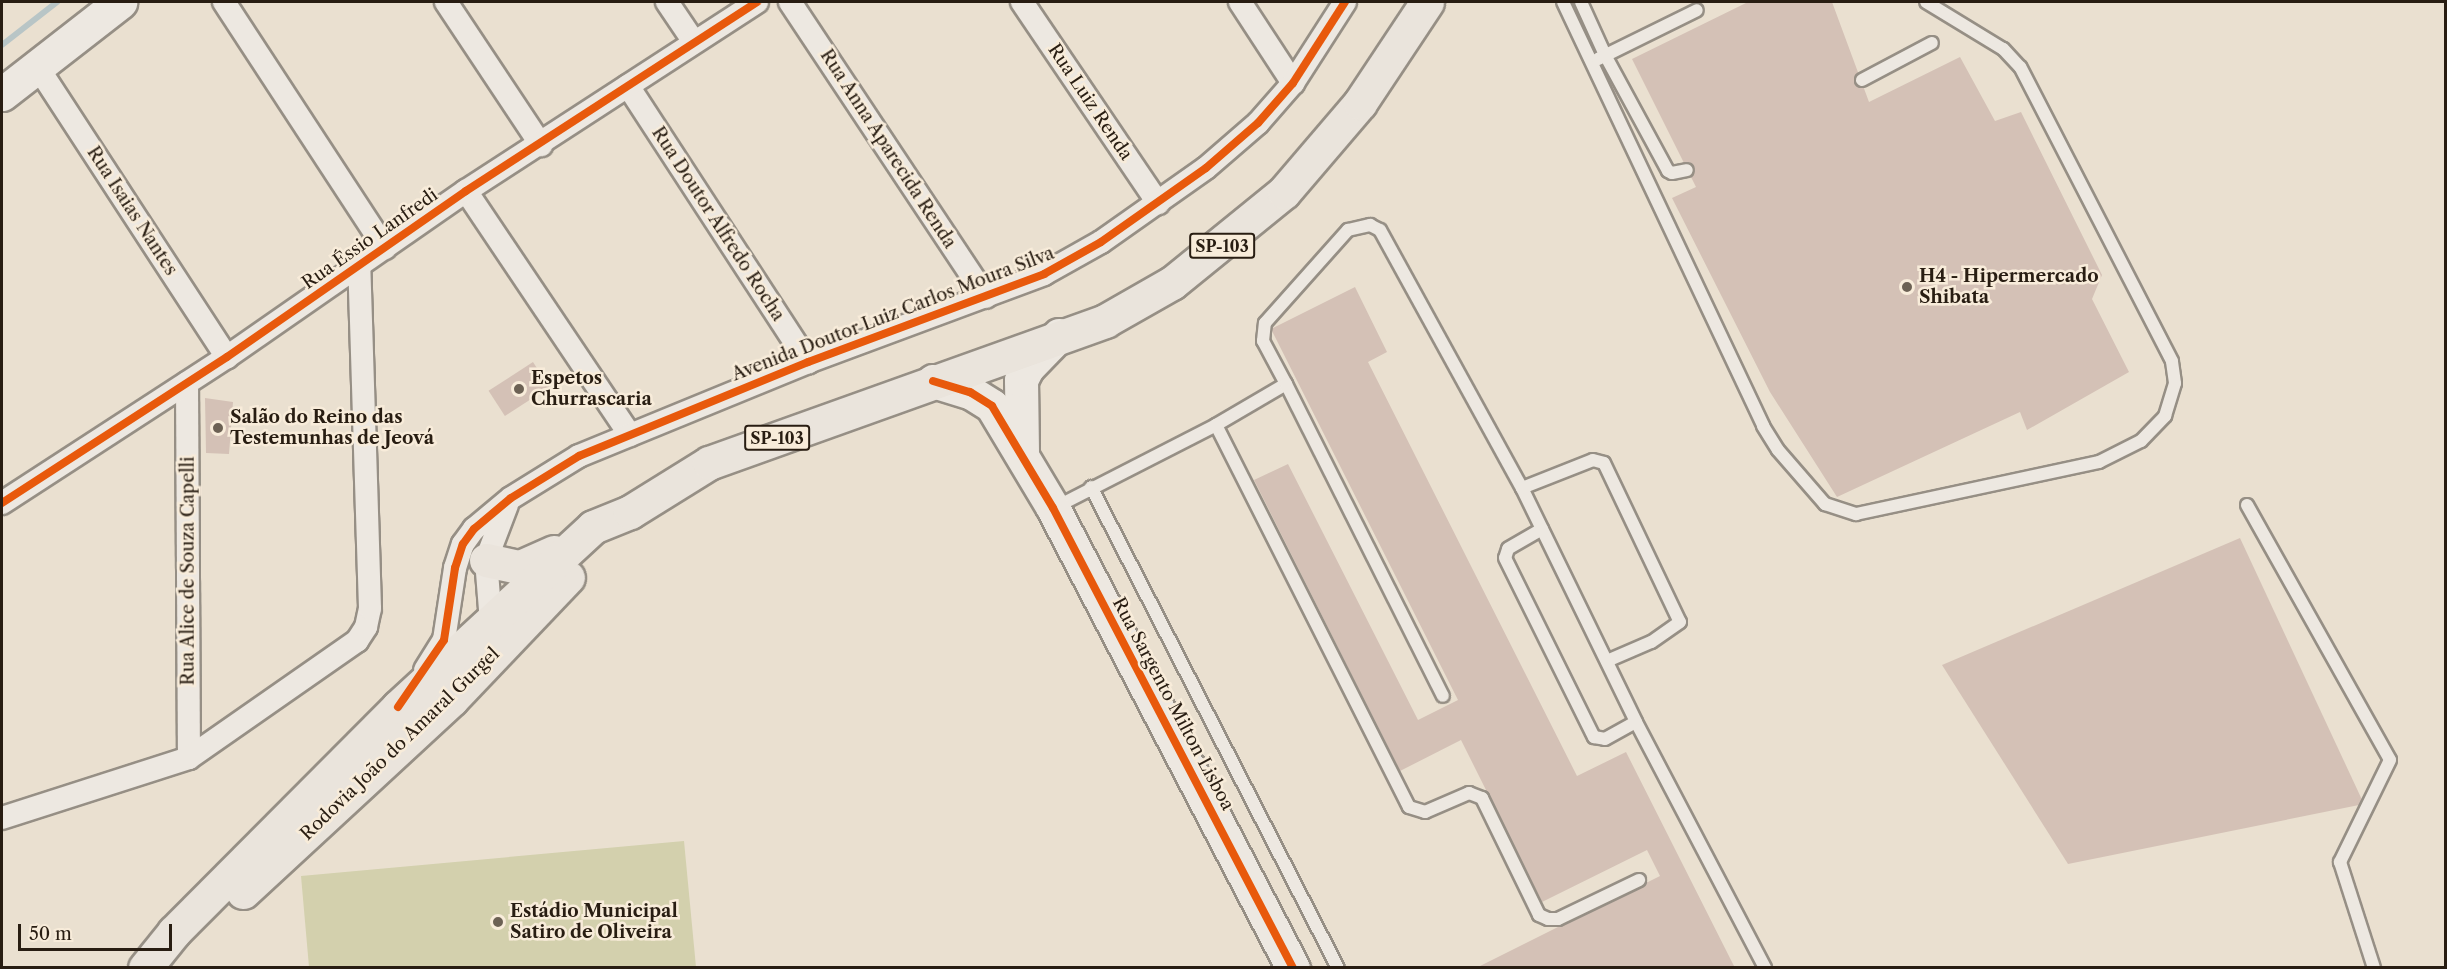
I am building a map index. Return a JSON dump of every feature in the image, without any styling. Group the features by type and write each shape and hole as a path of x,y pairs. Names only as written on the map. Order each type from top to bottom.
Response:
{"main road":[{"name":"Rodovia João do Amaral Gurgel","path":"149,963 174,932 398,707 577,539 593,527 630,512 709,463 1059,335 1105,321 1172,283 1284,192 1360,103 1426,2"},
{"name":"Rodovia João do Amaral Gurgel","path":"149,963 195,932 228,905 452,699 630,512"},
{"path":"486,560 520,567 577,539"},
{"path":"452,699 484,645 490,622"}],"street":[{"path":"2,94 120,2"},
{"path":"224,2 385,248"},
{"path":"446,2 541,145"},
{"path":"667,2 694,42"},
{"name":"Rua Éssio Lanfredi","path":"2,503 227,357 466,191 541,145 757,2"},
{"name":"Rua Anna Aparecida Renda","path":"790,2 986,297"},
{"name":"Rua Luiz Renda","path":"1022,2 1158,203"},
{"path":"1240,2 1293,82"},
{"name":"Avenida Doutor Luiz Carlos Moura Silva","path":"398,707 444,640 455,568 463,544 474,529 511,498 579,456 808,362 1044,274 1158,203 1258,123 1293,82 1345,2"},
{"name":"Rua Isaias Nantes","path":"37,66 227,357"},
{"name":"Rua Doutor Alfredo Rocha","path":"628,86 808,362"},
{"path":"466,191 630,435"},
{"path":"2,818 189,758 357,641 366,627 370,608 359,264"},
{"path":"1022,456 1021,380 1027,368 1059,335"},
{"name":"Rua Sargento Milton Lisboa","path":"933,381 976,395 992,406 1053,508 1293,968"},
{"name":"Rua Alice de Souza Capelli","path":"187,383 189,758"},
{"path":"490,622 486,560 511,498"}],"lane":[{"path":"1563,2 1763,426 1778,450 1825,504 1856,514 2099,462 2141,441 2165,416 2175,383 2172,361 2020,68 2003,49 1926,2"},
{"path":"1581,2 1605,55 1668,171 1672,173 1687,170"},
{"path":"1592,62 1696,10"},
{"path":"1862,81 1932,43"},
{"path":"1443,696 1263,341 1265,323 1348,230 1370,225 1380,230 1522,488 1636,722 1765,968"},
{"path":"1053,508 1216,425 1286,384"},
{"path":"1216,425 1409,807 1425,812 1469,793 1482,798 1539,915 1548,919 1558,919 1639,880"},
{"path":"1522,488 1593,460 1604,463 1609,473 1680,622 1651,642 1607,661"},
{"path":"1091,487 1338,968"},
{"path":"2247,505 2390,760 2340,862 2374,968"},
{"path":"1542,529 1508,549 1505,558 1594,737 1605,740 1636,722"}],"shaded area":[{"name":"Estádio Municipal Satiro de Oliveira","path":"684,841 696,967 309,967 301,876"}],"building":[{"name":"H4 - Hipermercado Shibata","path":"1748,2 1832,2 1869,102 1960,57 1995,121 2021,112 2102,275 2092,299 2129,372 2027,430 2020,412 1837,497 1770,392 1672,198 1696,187 1632,59"},
{"path":"1355,287 1387,352 1368,362 1577,776 1626,752 1735,968 1476,968 1660,876 1647,850 1542,902 1461,740 1400,771 1254,480 1288,464 1418,720 1458,700 1271,329"},
{"name":"Espetos Churrascaria","path":"533,362 549,387 505,416 489,391"},
{"name":"Salão do Reino das Testemunhas de Jeová","path":"205,398 233,402 229,454 206,453"},
{"path":"2240,538 2364,804 2068,864 1942,665"}],"waterway":[{"path":"2,45 57,2"}],"cycle path":[{"path":"2,503 227,357 466,191 757,2"},
{"path":"398,707 444,640 455,568 463,544 474,529 511,498 579,456 808,362 1044,274 1101,242 1206,168 1258,123 1293,83 1345,2"},
{"path":"933,381 970,392 992,406 1053,508 1293,968"}],"place":[{"name":"H4 - Hipermercado Shibata","path":"1907,287"},
{"name":"Espetos Churrascaria","path":"519,389"},
{"name":"Salão do Reino das Testemunhas de Jeová","path":"218,428"},
{"name":"Estádio Municipal Satiro de Oliveira","path":"498,922"}]}
